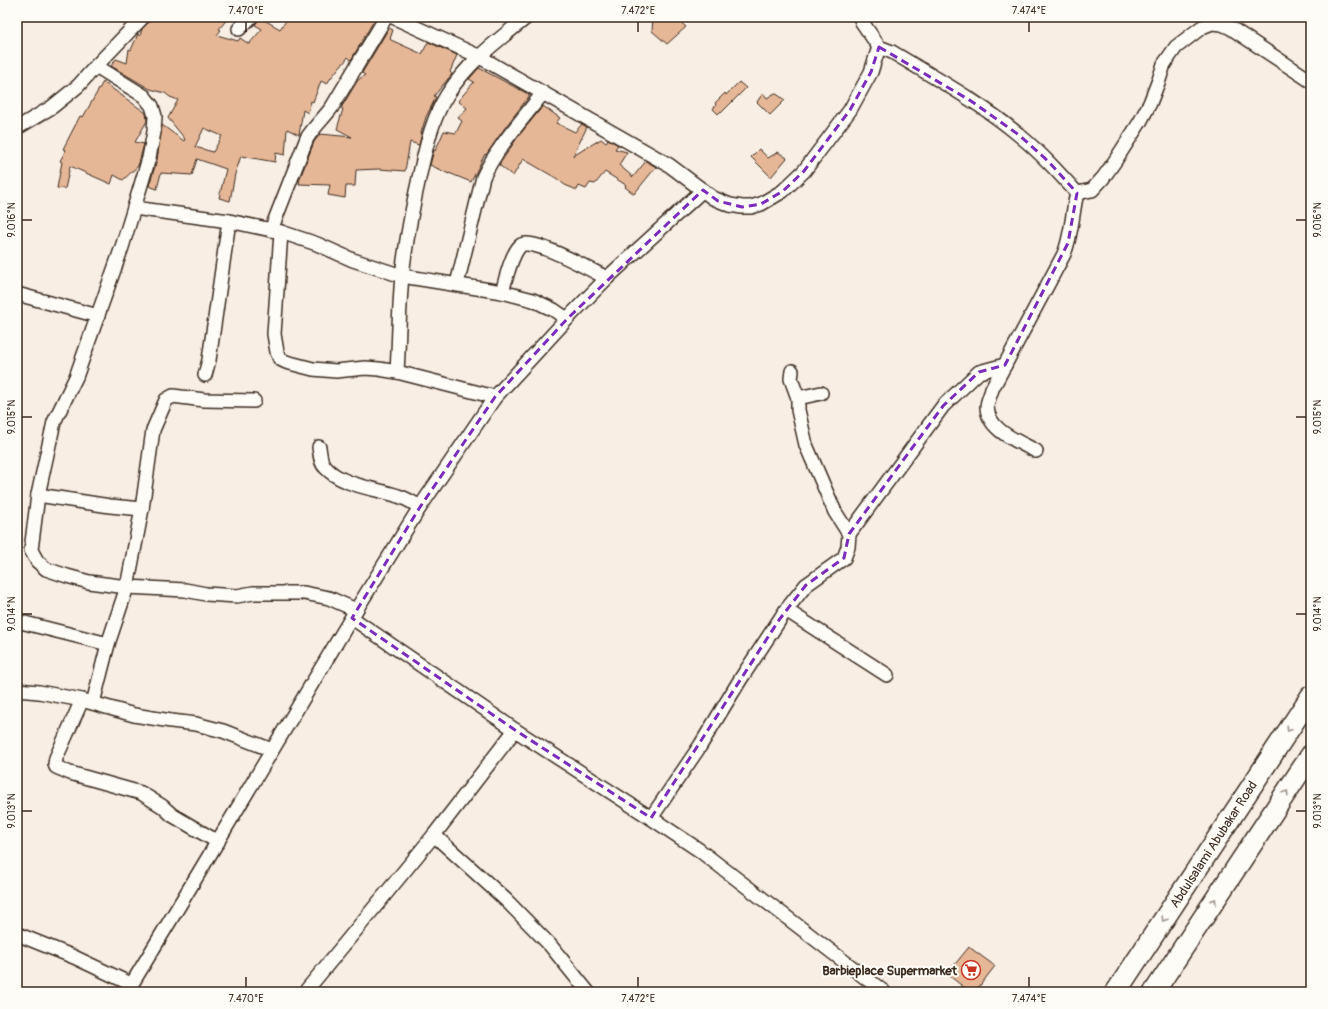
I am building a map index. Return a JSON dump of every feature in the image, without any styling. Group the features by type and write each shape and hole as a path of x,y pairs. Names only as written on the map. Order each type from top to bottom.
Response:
{"main road":[{"name":"Abdulsalami Abubakar Road","path":"1116,992 1311,696"},
{"path":"1154,992 1311,755"}],"street":[{"path":"17,128 52,107 78,86 143,17"},
{"path":"239,29 251,17"},
{"path":"386,17 329,112 312,129 307,138 276,231 280,265 274,334 277,352 280,359 286,362 312,369 336,371 365,368 397,372 495,397"},
{"path":"393,17 478,56 669,166 718,201 742,207 751,207 761,204 783,192 804,171 850,110 870,72 879,47"},
{"path":"397,372 402,276 413,205 426,146 437,114 447,94 478,56 527,17"},
{"path":"860,17 879,47 892,52 971,100 1019,135 1048,161 1077,193"},
{"path":"1077,193 1092,190 1103,178 1140,122 1150,104 1164,64 1176,47 1202,28 1212,23 1226,26 1311,81"},
{"path":"96,66 144,96 152,106 155,116 154,132 148,162 122,247 76,377 54,422 38,495 30,550 37,561 46,569 67,576 89,582 127,587 184,590 206,594 237,596 253,594 304,593 329,598 354,614 515,730 699,850 884,992"},
{"path":"457,284 483,177 490,162 544,93"},
{"path":"17,934 74,957 129,988 420,507 495,397 607,278 703,190"},
{"path":"1036,451 998,430 990,419 987,406 992,388 1064,254 1068,244 1077,193"},
{"path":"134,208 229,221 276,231 317,244 353,260 402,276 502,292 534,300 554,310 567,319"},
{"path":"205,375 209,360 229,221"},
{"path":"502,292 511,262 520,246 523,244 529,244 551,250 607,278"},
{"path":"17,294 98,316"},
{"path":"651,818 700,746 786,610 806,585 844,558 848,547 849,534 942,406 978,372 1005,364"},
{"path":"792,371 791,379 798,398 798,410 806,445 835,512 849,534"},
{"path":"798,398 821,393"},
{"path":"218,842 172,815 141,793 70,773 56,767 55,764 56,758 88,702 127,587 142,509 153,430 166,400 173,396 204,400 254,401"},
{"path":"319,447 324,466 348,483 399,496 420,507"},
{"path":"38,495 110,506 142,509"},
{"path":"786,610 887,675"},
{"path":"17,621 108,644"},
{"path":"17,690 39,692 88,702 134,715 196,724 223,731 272,750"},
{"path":"305,992 434,835 515,730"},
{"path":"434,835 506,900 550,945 588,992"}],"highlighted area":[{"path":"879,47 971,101 1019,135 1048,161 1077,193 1068,243 1005,365 979,372 943,406 849,534 844,558 806,585 779,620 651,818 515,730 352,618 420,507 495,397 567,319 703,190 718,201 742,207 761,204 783,191 804,171 850,110 871,72"}],"building":[{"path":"151,17 229,17 219,29 221,30 217,35 238,41 240,38 249,44 262,29 255,25 259,17 280,29 289,17 376,17 351,60 348,57 327,84 321,81 313,102 311,101 308,113 303,110 299,135 287,129 285,155 276,153 275,162 241,156 235,174 230,201 219,198 226,169 197,159 192,175 161,173 157,189 149,186 157,160 162,125 184,141 185,139 168,118 178,100 165,93 150,89 111,66 116,59 127,63 129,49 131,50 138,34 140,36 142,29 149,22","holes":["204,128 222,136 213,152 195,147"]},
{"path":"653,17 675,17 686,27 667,44 652,31"},
{"path":"389,28 393,30 391,40 422,54 428,42 457,55 450,72 452,74 434,96 436,97 426,117 419,145 410,142 405,171 379,169 356,170 355,186 346,186 345,198 328,195 330,185 299,184 314,142 320,134 352,137 337,129 343,109 341,108 358,80 365,75 362,73"},
{"path":"479,68 530,95 486,155 485,154 471,182 430,165 434,150 435,151 444,131 456,133 462,121 458,118 467,108 458,101 474,82 469,79"},
{"path":"103,82 146,113 147,121 135,142 144,144 138,166 123,180 114,175 111,184 70,166 65,189 57,188 62,162 60,161 66,150 63,149 80,116 83,117"},
{"path":"739,82 746,88 722,112 721,111 718,114 713,109 716,105 715,103 725,93 726,95"},
{"path":"763,93 767,98 775,93 785,100 770,115 757,102"},
{"path":"543,106 560,118 556,123 575,132 582,124 587,127 573,156 601,139 606,143 608,139 618,145 615,149 627,152 619,165 633,177 646,161 656,167 634,194 625,187 626,185 605,172 595,184 590,183 586,189 579,186 577,190 565,185 556,178 523,159 513,176 499,165 517,138"},
{"path":"759,149 768,158 778,152 787,158 771,177 751,157"},
{"name":"Barbieplace Supermarket","path":"969,947 995,966 975,992 970,992 947,974"}],"place":[{"name":"Barbieplace Supermarket","path":"971,970"}]}
